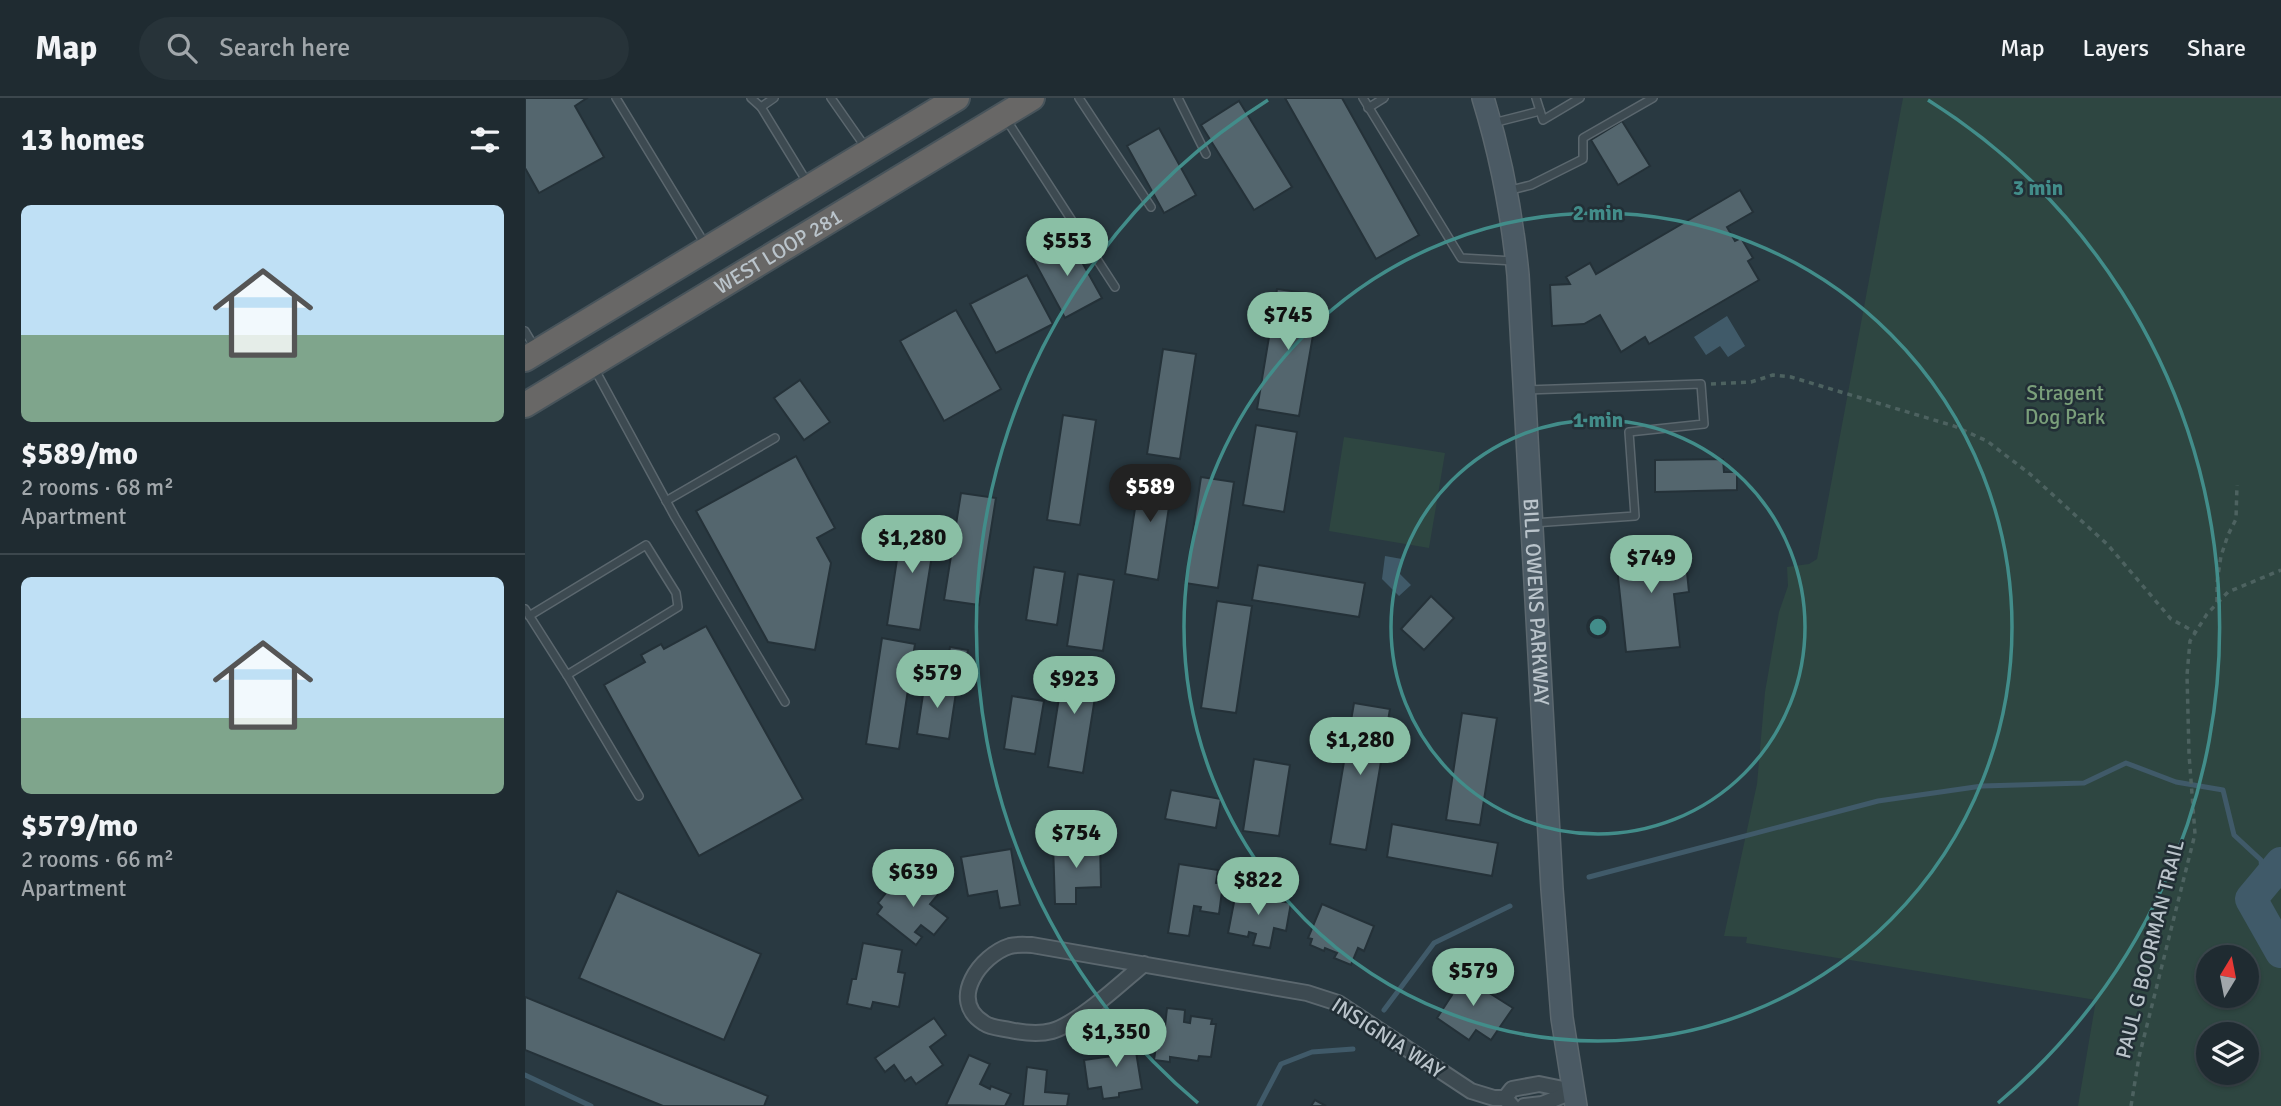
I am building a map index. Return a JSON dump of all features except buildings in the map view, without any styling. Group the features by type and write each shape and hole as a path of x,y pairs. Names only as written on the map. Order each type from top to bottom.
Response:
{"highway":[{"name":"WEST LOOP 281","path":"525,405 1032,98"},
{"name":"WEST LOOP 281","path":"529,347 708,247 941,104"}],"main road":[{"name":"BILL OWENS PARKWAY","path":"1483,98 1507,191 1517,261 1552,889 1562,1018 1574,1099"}],"street":[{"name":"INSIGNIA WAY","path":"1144,964 1075,1019 1062,1027 1043,1033 1024,1033 986,1024 975,1015 968,999 968,985 975,973 1002,949 1032,945 1144,964 1307,993 1329,999 1471,1091 1509,1102 1512,1088 1539,1084 1574,1099"},
{"path":"1524,1106 1574,1099"}],"lane":[{"path":"616,98 708,247"},
{"path":"751,98 761,107 810,185"},
{"path":"761,107 774,98"},
{"path":"831,98 868,151"},
{"path":"1079,98 1151,207"},
{"path":"1178,98 1206,154"},
{"path":"1363,98 1461,258 1517,261"},
{"path":"1368,108 1384,98"},
{"path":"1536,98 1542,120 1580,98"},
{"path":"1507,191 1531,185 1583,159 1583,138 1653,98"},
{"path":"1491,124 1540,111"},
{"path":"1004,115 1115,287"},
{"path":"592,364 666,501 785,702"},
{"path":"1525,390 1701,384 1704,424 1629,432 1635,516 1533,523"},
{"path":"666,501 775,438"},
{"path":"567,675 678,607 676,593 646,545 527,612 639,796"}],"path":[{"path":"1701,384 1751,382 1773,375 1795,378 1954,426 1987,441 2030,474 2108,545 2171,619 2195,632"},
{"path":"2217,602 2221,556 2236,519 2237,485"},
{"name":"PAUL G BOORMAN TRAIL","path":"2131,1106 2139,1057 2195,834 2189,754 2188,652 2195,632 2217,602 2236,587 2281,570"},
{"path":"2167,858 2189,861"}],"green space":[{"name":"Stragent Dog Park","path":"1903,98 2281,98 2281,1106 2078,1106 2096,1000 1746,943 1747,937 1724,936 1757,784 1765,692 1779,612 1788,586 1787,567 1809,564 1817,559"},
{"path":"1344,437 1445,453 1429,548 1329,531"}],"water":[{"path":"1727,316 1745,346 1728,357 1720,346 1706,355 1694,337"},
{"path":"1385,556 1402,559 1400,574 1411,585 1399,596 1382,579"}],"waterway":[{"path":"1589,877 1878,801 1982,786 2084,783 2126,763 2176,782 2223,790 2234,835 2261,860 2263,884"},
{"path":"2281,863 2251,899 2281,952"},
{"path":"1384,1010 1434,943 1510,906"},
{"path":"1259,1106 1281,1064 1312,1052 1353,1049"},
{"path":"525,1075 591,1106"}]}
